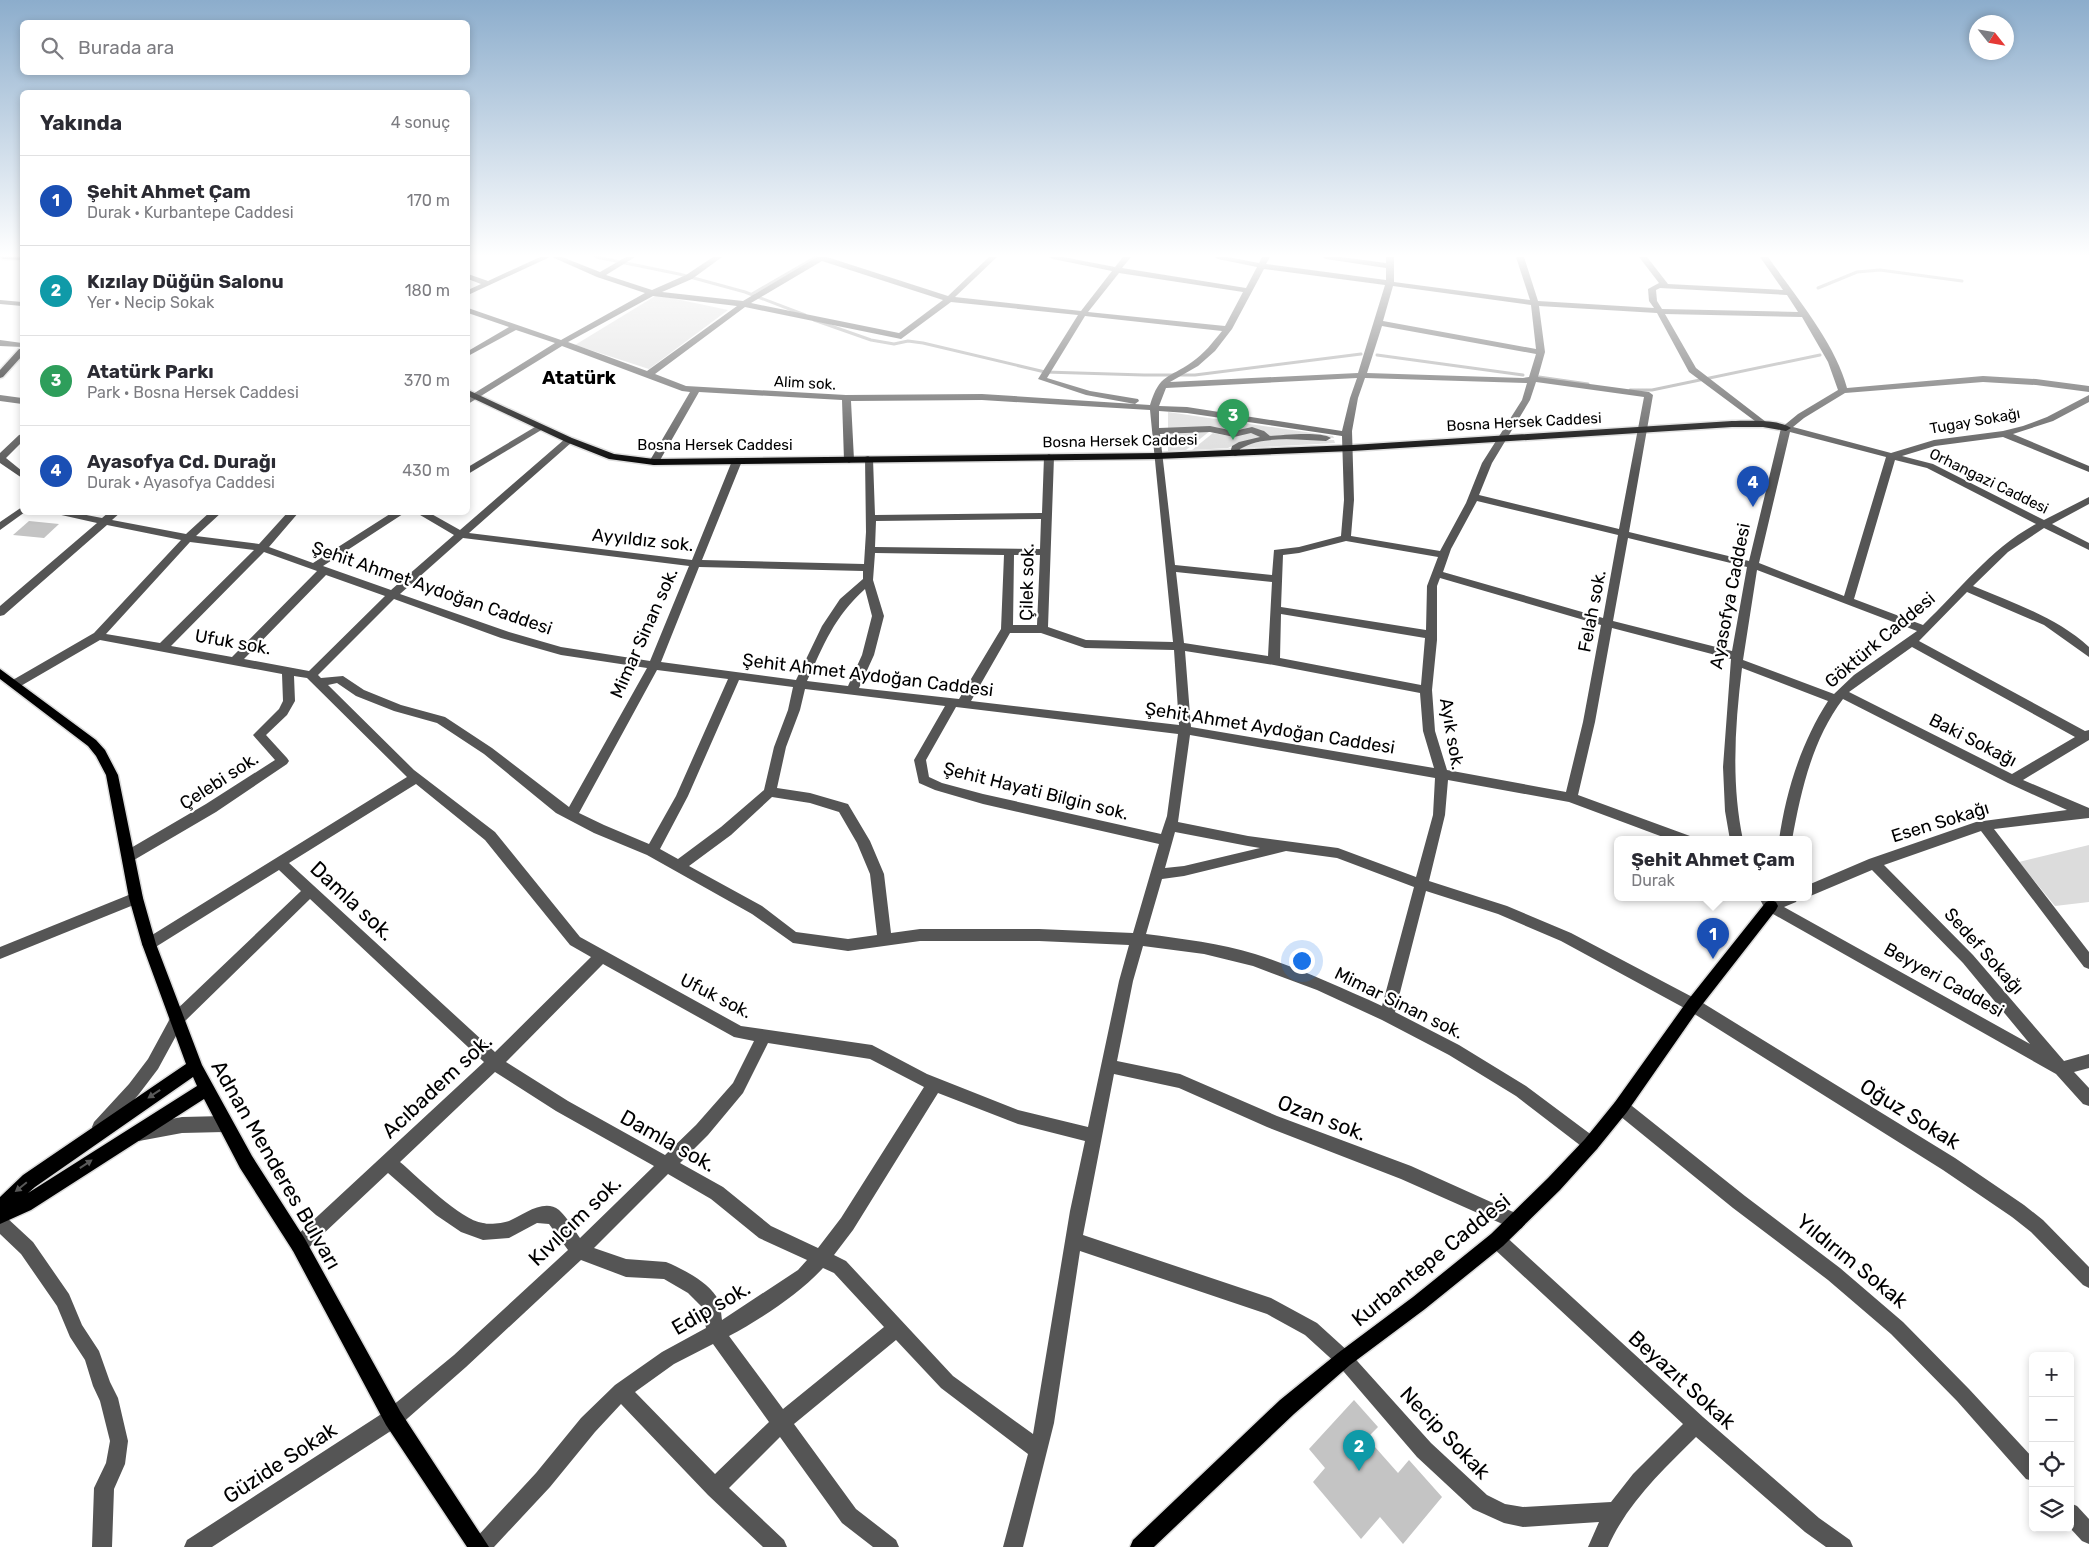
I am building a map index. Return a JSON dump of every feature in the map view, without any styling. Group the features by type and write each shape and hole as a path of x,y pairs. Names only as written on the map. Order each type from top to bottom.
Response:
{"main road":[{"path":"0,375 20,353"},
{"name":"Bosna Hersek Caddesi","path":"470,397 612,457 654,462 1158,456 1346,448 1763,424 1786,428"},
{"name":"Adnan Menderes Bulvarı","path":"0,673 92,743 101,753 112,775 136,898 149,944 195,1067 224,1124 299,1245 392,1418 480,1547"},
{"name":"Kurbantepe Caddesi","path":"1140,1547 1287,1407 1344,1359 1420,1303 1497,1240 1516,1222 1591,1144 1621,1107 1769,901"},
{"path":"0,1210 9,1198 29,1181 195,1067"},
{"path":"0,1216 25,1204 206,1090"}],"street":[{"path":"470,353 511,329"},
{"name":"Alim sok.","path":"521,329 685,389 846,398 982,397 1187,410 1343,433"},
{"path":"470,397 586,329"},
{"path":"648,375 710,329"},
{"path":"868,329 901,336 910,329"},
{"path":"1074,329 1042,379 1089,392 1128,398 1154,408"},
{"path":"1013,1547 1045,1424 1074,1240 1108,1066 1126,981 1168,833 1185,730 1179,646 1154,408 1159,391 1168,378 1195,364 1212,349 1228,329"},
{"path":"1235,453 1235,448 1239,445 1268,439 1307,437 1338,439 1343,433 1376,329"},
{"path":"1413,329 1541,352 1538,329"},
{"path":"1670,329 1692,370 1763,424"},
{"path":"1812,329 1840,376 1843,391"},
{"path":"0,343 20,345"},
{"name":"Ayık sok.","path":"1387,1016 1439,815 1442,774 1429,731 1426,690 1431,635 1432,586 1444,555 1473,498 1487,463 1526,400 1541,352"},
{"path":"1164,384 1362,375 1523,381 1532,379"},
{"name":"Felah sok.","path":"1532,379 1649,395 1608,622 1571,798"},
{"path":"1786,428 1801,416 1843,391 1983,379 2036,382 2089,389"},
{"path":"654,462 696,390"},
{"path":"0,398 20,401"},
{"path":"846,398 849,460"},
{"name":"Tugay Sokağı","path":"1891,456 1934,443 2004,434 2039,424 2089,398"},
{"path":"470,470 540,427"},
{"name":"Orhangazi Caddesi","path":"1786,428 1920,463 1942,471 2089,547"},
{"name":"Ayasofya Caddesi","path":"1735,836 1729,806 1728,778 1735,658 1754,565 1786,428"},
{"path":"1155,431 1210,430 1234,434 1252,430 1261,433 1268,439"},
{"path":"1343,433 1350,500 1346,538"},
{"path":"2004,434 2089,469"},
{"path":"20,439 0,458 20,473"},
{"path":"314,679 392,596 569,440"},
{"path":"1848,601 1891,456"},
{"name":"Çilek sok.","path":"1049,457 1042,629 1085,644 1179,646 1274,661 1426,690"},
{"path":"852,691 868,654 878,616 868,574 870,518 868,459"},
{"name":"Mimar Sinan sok.","path":"572,814 609,750 654,665 737,461"},
{"path":"1473,498 1754,565 1925,630"},
{"name":"Göktürk Caddesi","path":"1786,836 1807,754 1821,721 1838,696 1912,642 2002,551 2016,540 2089,500"},
{"path":"0,527 20,512"},
{"name":"Şehit Ahmet Aydoğan Caddesi","path":"67,515 188,538 262,548 392,596 540,646 654,665 852,691 1185,730 1552,793 1571,798 1674,836"},
{"path":"0,612 113,515"},
{"path":"15,684 98,636 188,538 214,515"},
{"path":"162,648 262,548 291,515"},
{"path":"235,661 319,568 397,515"},
{"name":"Ayyıldız sok.","path":"425,515 462,536 695,563 868,574"},
{"path":"870,518 1046,516"},
{"path":"1274,661 1278,552 1299,550 1346,538 1444,555"},
{"path":"870,550 1045,552"},
{"path":"957,704 1006,629 1009,551"},
{"path":"1171,568 1277,579"},
{"path":"679,866 726,831 770,792 780,747 794,710 800,684 826,629 844,602 868,574"},
{"name":"Baki Sokağı","path":"1437,574 1735,658 1838,696 2012,780 2088,814"},
{"path":"1967,588 2058,629 2088,650"},
{"path":"1276,610 1431,635"},
{"path":"1006,629 1042,629"},
{"name":"Ufuk sok.","path":"98,636 288,671 314,679 416,778 490,836 575,941 739,1032 872,1052 935,1084 1018,1117 1094,1136"},
{"path":"1912,642 2087,735"},
{"name":"Çelebi sok.","path":"129,856 211,808 283,761 258,735 283,712 289,701 288,671"},
{"path":"652,852 682,796 736,675"},
{"name":"Mimar Sinan sok.","path":"314,679 339,679 360,694 398,708 440,720 488,751 561,809 679,866 757,910 793,937 848,946 920,935 1039,934 1138,939 1204,948 1254,960 1322,986 1454,1050 1521,1091 1591,1144"},
{"name":"Şehit Hayati Bilgin sok.","path":"957,704 920,760 923,780 939,787 983,799 1168,833"},
{"path":"2012,780 2087,735"},
{"path":"149,944 416,778"},
{"path":"770,792 810,798 843,808 864,841 877,874 885,940"},
{"name":"Esen Sokağı","path":"1812,889 1874,863 1957,833 2013,821 2088,814"},
{"path":"1984,826 2089,963"},
{"name":"Oğuz Sokak","path":"1168,833 1338,853 1421,884 1502,910 1566,937 1693,1005 1886,1124 2001,1198 2037,1226 2089,1279"},
{"path":"1156,874 1184,871 1288,846"},
{"name":"Damla sok.","path":"280,863 495,1062 562,1106 717,1193 765,1232 840,1267 947,1382 1038,1450"},
{"name":"Sedef Sokağı","path":"1874,863 1968,959 2061,1069"},
{"path":"91,1137 134,1089 153,1064 178,1018 309,891"},
{"path":"0,953 136,898"},
{"name":"Beyyeri Caddesi","path":"1772,901 2061,1069 2089,1099"},
{"name":"Acıbadem sok.","path":"299,1245 495,1062 601,956"},
{"name":"Kıvılcım sok.","path":"392,1418 460,1361 579,1251 702,1130 738,1088 764,1036"},
{"path":"2061,1069 2089,1061"},
{"name":"Ozan sok.","path":"1108,1066 1180,1081 1272,1122 1405,1172 1516,1222"},
{"name":"Edip sok.","path":"480,1547 543,1480 588,1425 621,1391 668,1358 737,1322 804,1276 821,1258 847,1224 935,1084"},
{"name":"Yıldırım Sokak","path":"1621,1107 1739,1202 1834,1274 1897,1328 1964,1396 2029,1468"},
{"path":"134,1134 182,1125 224,1124"},
{"path":"388,1162 442,1209 467,1226 484,1232 509,1230 536,1215 553,1216 579,1251 626,1268 666,1271 687,1283 710,1302 716,1333 849,1516 890,1547"},
{"path":"0,1223 28,1248 63,1300 76,1331 93,1357 102,1386 110,1398 119,1441 115,1464 104,1488 102,1547"},
{"name":"Necip Sokak","path":"1074,1240 1271,1306 1311,1329 1344,1359 1424,1450 1480,1502 1504,1513 1523,1517 1617,1511"},
{"name":"Beyazıt Sokak","path":"1497,1240 1696,1424 1805,1519 1843,1547"},
{"path":"715,1488 781,1423 896,1328"},
{"path":"621,1391 715,1488 777,1547"},
{"name":"Güzide Sokak","path":"194,1547 392,1418"},
{"path":"1598,1547 1605,1530 1641,1478 1696,1424"},
{"path":"2074,1518 2089,1534"}],"shaded area":[{"path":"601,329 702,329 649,369 575,345"},
{"path":"1168,412 1333,436 1334,438 1269,436 1262,430 1253,428 1235,432 1168,429"},
{"path":"1210,431 1186,450 1168,451 1168,432"},
{"path":"1250,432 1262,438 1236,444 1228,448 1192,450 1213,433 1229,436"},
{"path":"1267,440 1334,440 1335,443 1242,448 1242,446"},
{"path":"2089,845 2089,902 2055,906 2019,862"}],"building":[{"path":"29,521 59,524 44,538 13,535"},
{"path":"1354,1400 1378,1427 1367,1438 1398,1473 1409,1460 1442,1497 1403,1544 1380,1517 1361,1539 1313,1482 1325,1468 1309,1449"}],"waterway":[{"path":"840,329 871,340 894,344 908,341 923,343 1045,372 1195,375 1361,354"},
{"path":"1377,355 1523,375"},
{"path":"1630,390 1652,390 1820,355"},
{"path":"1539,377 1588,384"}],"place":[{"name":"Atatürk Parkı","path":"1233,440"},
{"name":"Ayasofya Cd. Durağı","path":"1753,507"},
{"name":"Şehit Ahmet Çam","path":"1713,959"},
{"name":"Kızılay Düğün Salonu","path":"1359,1471"}],"district":[{"name":"Atatürk","path":"579,377"}]}
